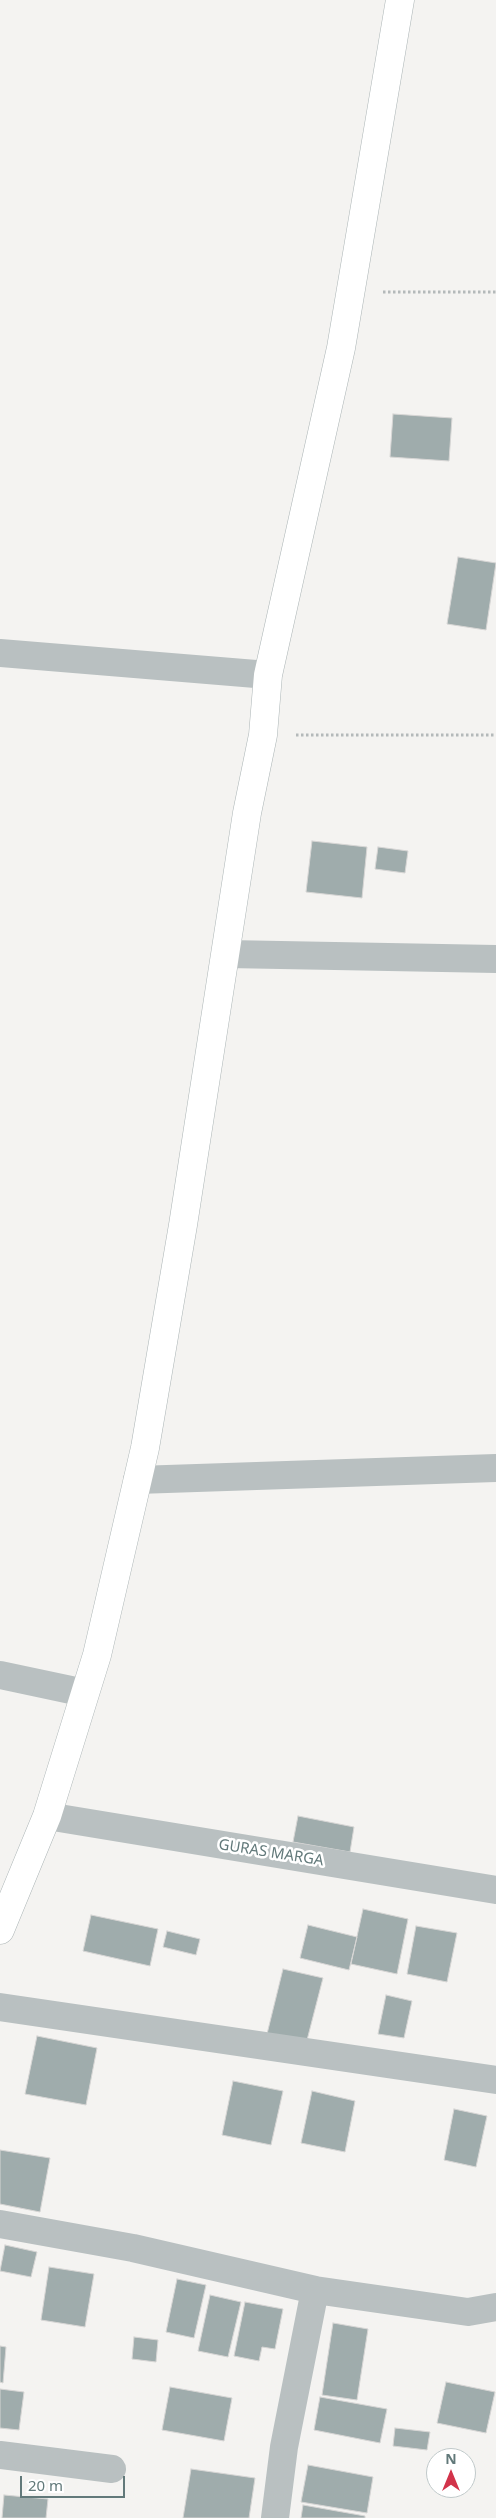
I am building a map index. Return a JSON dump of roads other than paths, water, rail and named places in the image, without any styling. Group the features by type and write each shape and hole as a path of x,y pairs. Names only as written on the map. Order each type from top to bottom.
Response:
{"main road":[{"path":"0,1930 47,1816 97,1655 145,1448 227,954 247,813 263,735 268,675 341,348 400,0"}],"street":[{"path":"0,653 268,675"},
{"path":"227,954 496,959"},
{"path":"137,1480 496,1468"},
{"path":"0,1675 85,1693"},
{"name":"GURAS MARGA","path":"47,1816 496,1890"},
{"path":"0,2007 496,2080"},
{"path":"0,2224 133,2248 315,2290 468,2312 496,2306"},
{"path":"275,2518 284,2447 315,2290"},
{"path":"0,2455 112,2469"}]}
